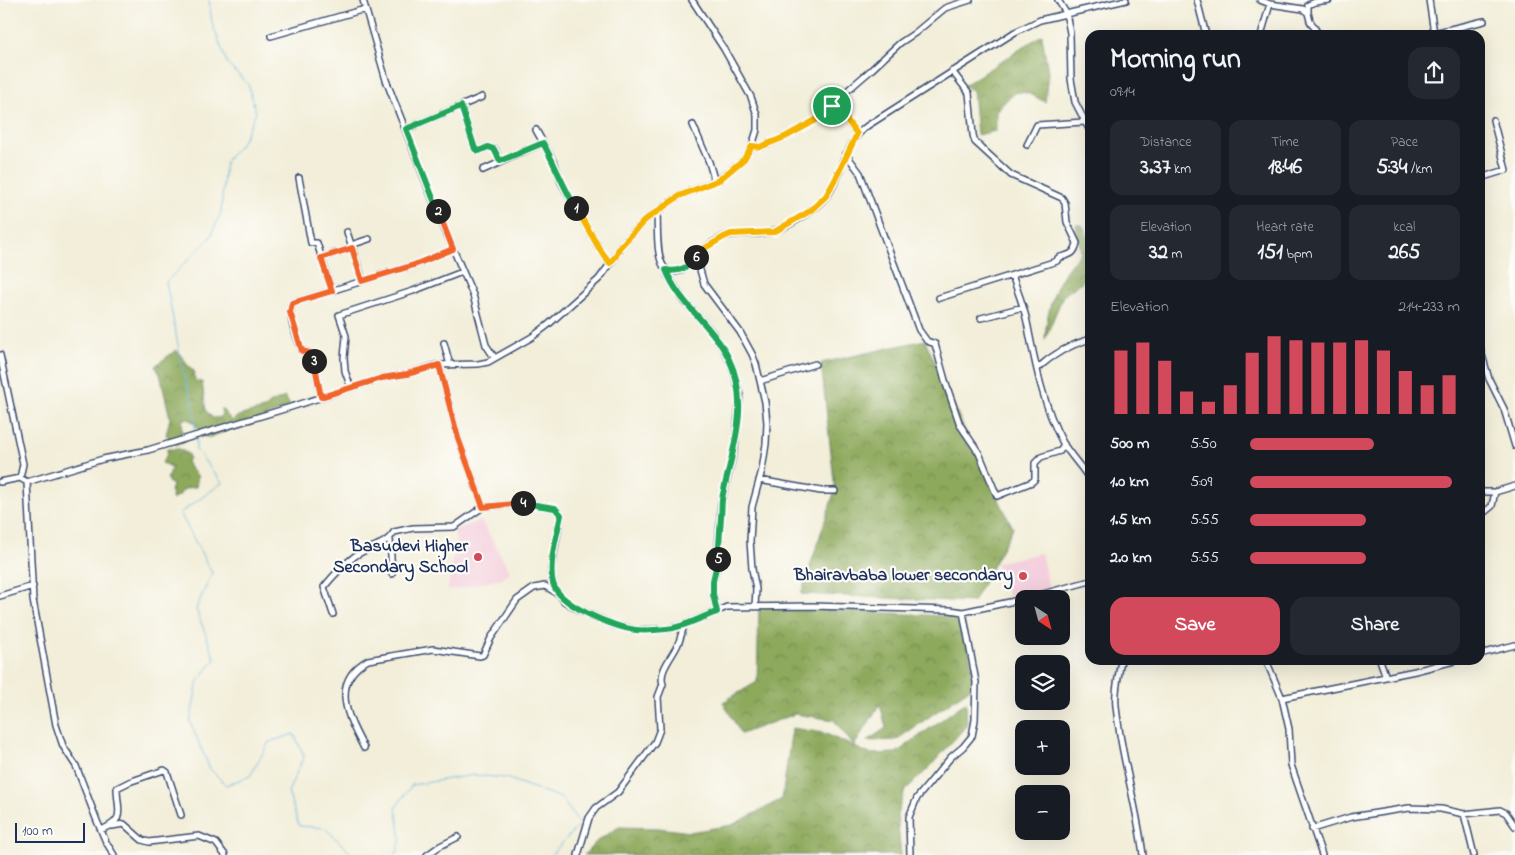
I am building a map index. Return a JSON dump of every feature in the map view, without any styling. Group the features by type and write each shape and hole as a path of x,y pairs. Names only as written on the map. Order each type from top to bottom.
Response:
{"street":[{"path":"363,0 386,80 462,272 473,295 486,345 494,357"},
{"path":"0,482 20,478 27,482 103,459 148,450 382,378 407,374 439,365 488,362 548,325 599,279 616,256 619,248 645,220 679,196 719,180 744,159 752,146 757,130 757,114 751,97 724,49 692,0"},
{"path":"832,106 833,103 900,43 945,8 970,0"},
{"path":"1027,145 1037,125 1084,122 1075,102 1071,79 1070,33 1066,13 1058,0"},
{"path":"666,270 680,270 691,263 705,248 731,234 774,232 810,211 826,196 857,134 1015,32 1040,20 1126,0"},
{"path":"1197,0 1205,30"},
{"path":"1260,0 1303,9 1308,13"},
{"path":"1316,30 1310,21 1308,5 1329,0"},
{"path":"1429,0 1434,30"},
{"path":"1262,30 1269,2"},
{"path":"271,36 365,9"},
{"path":"1448,30 1484,22"},
{"path":"939,298 1057,261 1058,258 1070,256 1074,252 1077,243 1067,222 1066,204 1062,198 1048,190 1019,180 979,147 973,135 969,93 952,72"},
{"path":"406,129 482,97"},
{"path":"461,106 475,149 479,151 488,147 494,149 500,161"},
{"path":"752,146 760,147 785,137 816,120 827,106 832,106 844,116 857,134"},
{"path":"1485,176 1506,170 1493,120"},
{"path":"693,125 709,162 714,179 719,180"},
{"path":"536,130 571,200 610,263"},
{"path":"483,170 543,143"},
{"path":"846,154 860,173 919,330 927,340 935,344 960,425 979,453 997,496 1032,482 1035,478 1035,463 1040,457 1060,451 1064,444"},
{"path":"299,178 311,244 317,244 332,291"},
{"path":"657,212 659,248 663,266 691,309 713,333 723,349 732,366 740,395 735,447 721,504 717,566 713,581 713,594 717,612"},
{"path":"347,232 362,281"},
{"path":"321,258 369,239"},
{"path":"321,397 313,357 310,353 302,351 290,312 292,303 414,265 453,249"},
{"path":"696,256 704,284 740,332 752,354 760,381 767,423 766,444 752,507 750,541 756,589 755,606"},
{"path":"351,388 345,371 346,336 338,315 413,291 462,272"},
{"path":"1012,275 1023,307 1049,414 1064,444 1085,473"},
{"path":"981,318 1023,307"},
{"path":"1038,368 1056,353 1085,341"},
{"path":"444,343 446,357 450,365"},
{"path":"0,354 24,464 20,478"},
{"path":"760,381 815,364"},
{"path":"439,365 458,438 483,507"},
{"path":"1485,365 1489,379 1504,409 1515,446"},
{"path":"759,480 821,491 835,491"},
{"path":"27,482 32,586 36,618 42,640 56,725 63,746 76,766 101,830 114,855"},
{"path":"1485,492 1495,492 1515,486"},
{"path":"1485,512 1492,506 1495,492"},
{"path":"392,574 390,539 394,532 402,529 454,527 483,507 525,503 555,508 561,515 551,569 553,584 559,595"},
{"path":"333,614 324,587 337,571 356,556 390,539"},
{"path":"1058,590 1085,582"},
{"path":"0,596 32,586"},
{"path":"364,748 344,700 347,686 358,666 368,660 426,650 445,650 483,655 491,638 517,600 534,588 545,586 578,609 614,624 635,630 668,629 684,625 727,607 890,608 963,612 1015,601"},
{"path":"910,855 910,817 917,798 951,756 963,747 972,736 975,720 976,682 963,612"},
{"path":"578,855 589,818 596,808 618,792 655,742 660,729 658,697 664,684 662,680 684,625"},
{"path":"1485,653 1515,645"},
{"path":"1120,665 1116,705 1117,720 1128,780 1139,821 1143,855"},
{"path":"1268,665 1282,698 1289,730 1290,761 1322,855"},
{"path":"1382,665 1386,677"},
{"path":"1282,698 1438,665"},
{"path":"101,830 117,822 120,813 117,788 164,770 167,772 181,815"},
{"path":"1312,829 1351,817 1400,808 1434,809 1464,814 1500,810 1506,813 1515,826"},
{"path":"1464,814 1474,855"},
{"path":"111,826 124,824 142,840 148,842 199,836 216,843 224,855"},
{"path":"426,855 458,837"}],"shaded area":[{"name":"Basudevi Higher Secondary School","path":"481,520 510,572 502,579 447,591 456,542 454,530"},
{"name":"Bhairavbaba lower secondary","path":"1041,553 1049,589 1015,590 1015,597 1009,598 996,563"}],"green space":[{"path":"1042,35 1048,72 1045,102 1029,94 1018,92 996,111 996,131 977,135 973,90 963,86"},
{"path":"1076,224 1083,226 1085,230 1085,270 1083,281 1063,296 1045,339 1048,314 1056,289 1066,271 1081,252"},
{"path":"925,340 967,435 1013,528 973,602 801,594 835,490 821,363"},
{"path":"176,350 194,371 195,381 202,382 206,411 213,418 222,417 221,408 232,421 238,416 264,409 271,403 285,397 291,407 211,437 205,437 192,421 183,418 182,428 185,442 177,445 166,435 170,418 160,374 155,366"},
{"path":"167,449 180,449 188,454 189,458 187,461 190,468 198,476 196,487 186,488 173,500 170,490 173,484 169,483 167,479 172,467 162,463 167,454"},
{"path":"759,606 963,617 975,685 896,740 867,741 886,728 880,704 854,746 834,720 795,714 741,734 723,702 757,682"},
{"path":"966,702 967,725 927,770 905,790 897,815 901,855 584,855 597,841 619,827 659,828 690,832 732,825 782,799 792,728 824,733 870,754 896,753"}],"waterway":[{"path":"195,434 194,408 183,371 166,282 210,238 221,212 225,162 242,142 256,112 248,84 228,65 212,23 209,0"},
{"path":"196,438 196,450 222,483 180,513 212,573 196,609 215,659 198,681 190,722 210,769 226,785 250,776 269,742 294,734 304,756 288,792 299,826 325,828 353,855"},
{"path":"396,855 401,839 396,807 412,785 473,775 506,778 561,798 580,824 551,855"}],"place":[{"name":"Basudevi Higher Secondary School","path":"478,557"},
{"name":"Bhairavbaba lower secondary","path":"1023,576"}],"route":[{"path":"461,106 475,149 479,151 488,147 494,149 500,161 543,143 555,164 561,182 571,200 593,239 610,263 631,233 645,220 679,196 719,180 744,159 752,146 760,147 772,144 816,120 827,106 832,106 844,116 847,123 857,134 826,196 810,211 774,232 731,234 705,248 694,260 680,270 666,270 668,276 691,309 713,333 728,357 740,395 735,447 721,504 722,515 717,566 713,581 713,594 717,612 668,629 635,630 614,624 578,609 564,600 553,584 551,569 561,515 555,508 525,503 483,507 458,438 439,365 407,374 382,378 321,397 313,357 310,353 302,351 290,312 292,303 332,291 321,258 352,248 362,281 414,265 453,249 406,129 461,106"}]}
